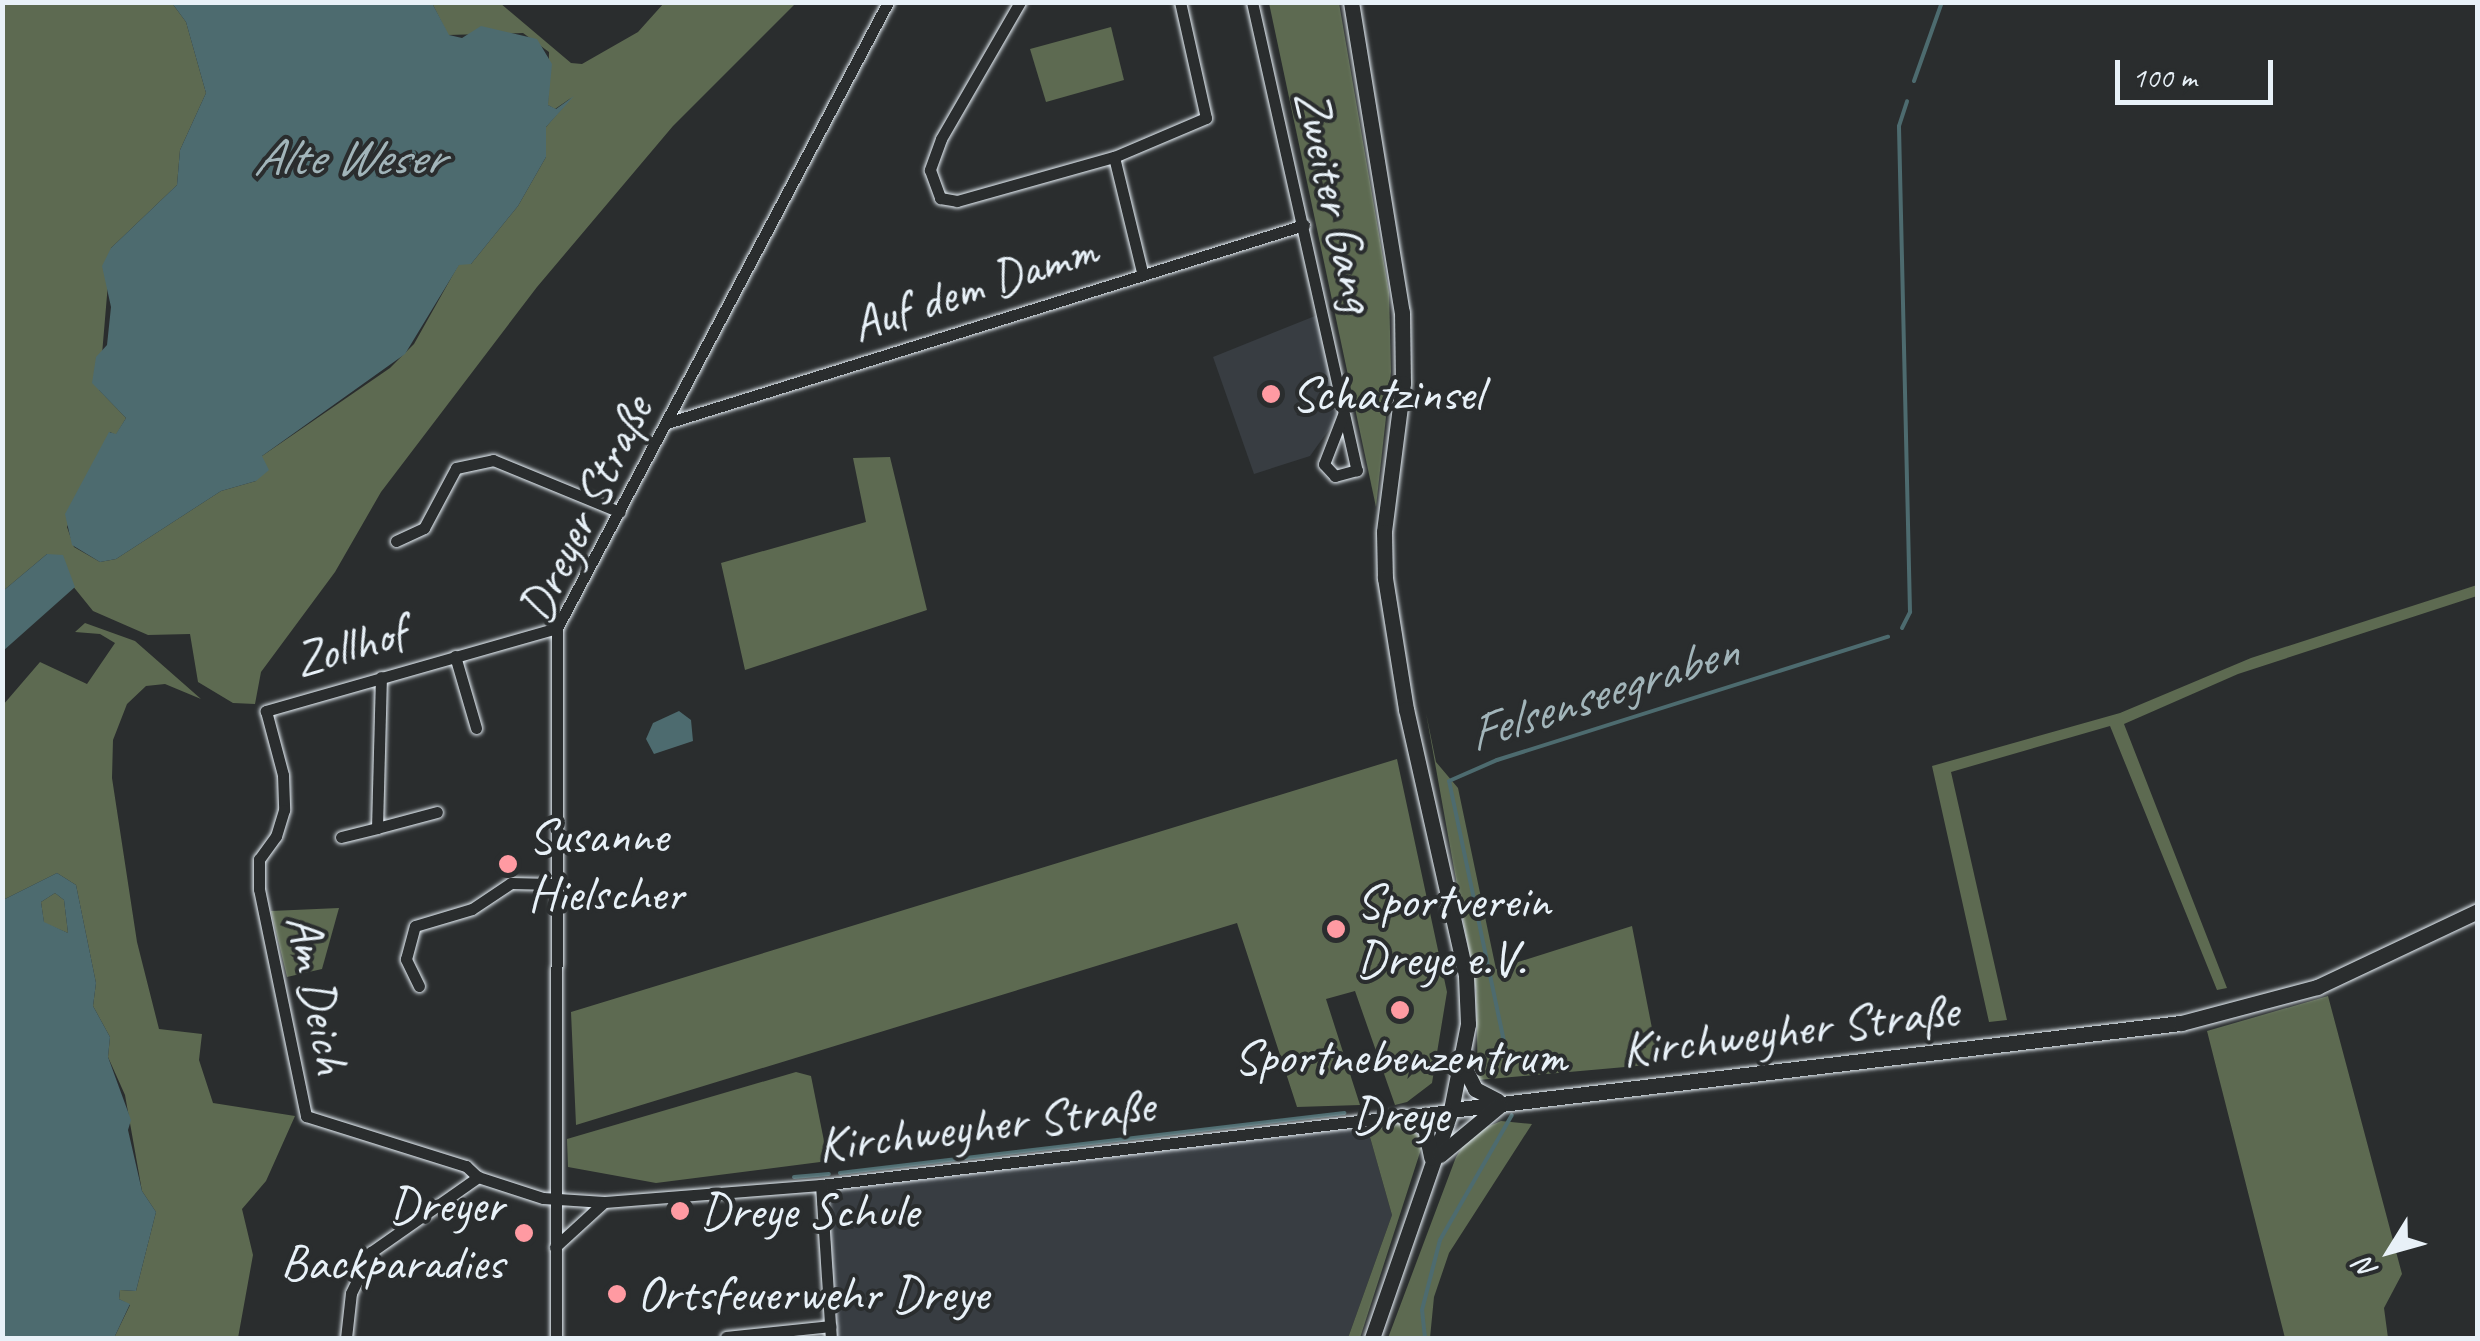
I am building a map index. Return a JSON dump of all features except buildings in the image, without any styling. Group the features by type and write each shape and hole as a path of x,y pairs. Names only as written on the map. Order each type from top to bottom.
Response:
{"main road":[{"path":"1351,2 1402,312 1403,383 1384,532 1385,578 1399,673 1466,976 1462,1062 1451,1110 1372,1338"},
{"name":"Kirchweyher Straße","path":"1451,1110 2216,1016 2317,987 2478,911"},
{"path":"1462,1062 1475,1089 1506,1101"},
{"path":"1431,1169 1459,1133 1506,1101"},
{"path":"1402,1116 1424,1128 1431,1169"}],"street":[{"name":"Dreyer Straße","path":"556,1338 553,884 557,628 888,2"},
{"path":"1020,2 941,139 930,170 940,198 957,202 1114,157 1206,118 1180,2"},
{"name":"Zweiter Gang","path":"1252,2 1357,470 1335,476 1324,464 1343,415"},
{"path":"1114,157 1142,272"},
{"name":"Auf dem Damm","path":"667,423 1142,272 1304,225"},
{"path":"396,541 424,528 456,468 494,460 620,512"},
{"name":"Zollhof","path":"266,711 557,628"},
{"name":"Zollhof","path":"455,656 476,728"},
{"path":"377,828 382,677"},
{"name":"Am Deich","path":"266,711 283,775 284,810 276,836 259,859 259,889 306,1116 466,1166 478,1177 554,1200"},
{"path":"341,837 437,812"},
{"path":"420,986 406,959 415,926 472,909 511,883 553,884"},
{"name":"Kirchweyher Straße","path":"554,1200 604,1202 821,1184 1451,1110"},
{"path":"346,1338 351,1292 371,1252 478,1177"},
{"path":"726,1338 831,1332 821,1184"},
{"path":"556,1247 604,1202"}],"shaded area":[{"path":"1320,314 1340,414 1310,456 1254,474 1213,357"},
{"path":"1366,1123 1392,1215 1348,1338 836,1338 824,1187"}],"green space":[{"path":"2,3 172,3 186,22 206,93 180,150 177,185 111,248 99,390 126,418 116,435 110,432 67,527 74,547 100,562 116,559 221,491 256,481 262,456 390,368 414,344 459,264 471,264 518,206 546,157 546,127 571,98 555,109 548,105 549,52 523,33 448,35 432,3 500,3 571,63 582,64 638,32 664,3 796,3 673,126 537,287 381,492 335,572 261,672 255,704 233,703 198,682 190,634 148,635 93,611 47,554 3,591"},
{"path":"1269,3 1339,3 1389,292 1391,372 1376,507"},
{"path":"1111,27 1124,80 1046,102 1030,49"},
{"path":"890,457 927,610 745,670 721,563 866,522 853,458"},
{"path":"2477,585 2477,596 2238,674 2124,724 2227,988 2217,990 2110,726 1951,772 2007,1020 1989,1022 1932,766 2120,713 2251,658"},
{"path":"85,623 135,641 201,699 165,684 146,686 127,704 113,740 112,778 137,942 159,1029 202,1034 199,1060 213,1103 295,1116 266,1181 242,1209 253,1255 238,1338 114,1338 130,1305 119,1299 120,1290 136,1291 156,1212 142,1191 125,1095 108,1057 110,1037 93,1006 96,983 76,885 57,873 3,900 3,705 40,662 87,684 115,643 100,634 75,632"},
{"path":"1426,713 1436,762 1458,788 1496,969 1632,926 1659,1064 1478,1080 1476,991"},
{"path":"1397,759 1447,992 1432,1083 1407,1102 1395,1105 1355,991 1326,999 1360,1105 1297,1107 1237,923 576,1125 571,1012"},
{"path":"55,893 64,900 68,933 44,923 41,902"},
{"path":"339,908 322,969 287,977 271,911"},
{"path":"2328,996 2402,1274 2384,1308 2388,1338 2285,1338 2207,1031"},
{"path":"796,1072 811,1076 828,1161 656,1183 568,1167 567,1139"},
{"path":"1501,1121 1532,1124 1449,1253 1434,1297 1430,1338 1388,1338 1456,1157 1471,1134"},
{"path":"1366,1123 1402,1123 1424,1140 1360,1338 1348,1338 1392,1215"}],"water":[{"name":"Alte Weser","path":"172,3 432,3 449,35 462,38 481,26 537,39 552,64 548,105 556,109 574,96 546,127 546,157 518,206 471,264 459,265 405,354 262,456 269,470 256,481 221,491 116,559 100,562 72,545 65,514 109,432 116,434 126,418 92,383 96,357 107,345 111,307 102,266 111,248 177,185 180,150 206,93 186,22"},
{"path":"47,554 63,555 75,587 3,651 3,591"},
{"path":"679,711 691,720 693,741 654,754 646,739 653,723"},
{"path":"57,873 76,885 96,983 93,1006 110,1037 108,1057 131,1120 128,1130 142,1191 156,1212 136,1291 120,1290 119,1299 130,1304 114,1338 3,1338 3,900","holes":["55,893 64,900 68,933 44,922 41,902"]}],"waterway":[{"name":"Felsenseegraben","path":"1914,81 1942,2"},
{"name":"Felsenseegraben","path":"1902,628 1910,612 1899,126 1907,101"},
{"name":"Felsenseegraben","path":"1510,1070 1449,781 1497,760 1888,637"},
{"path":"840,1173 1344,1113"},
{"name":"Felsenseegraben","path":"1425,1338 1422,1310 1440,1240 1512,1115"},
{"path":"794,1177 829,1174"}],"place":[{"name":"Schatzinsel","path":"1271,394"},
{"name":"Susanne Hielscher","path":"508,864"},
{"name":"Sportverein Dreye e.V.","path":"1336,929"},
{"name":"Sportnebenzentrum Dreye","path":"1400,1010"},
{"name":"Dreye Schule","path":"680,1211"},
{"name":"Dreyer Backparadies","path":"524,1233"},
{"name":"Ortsfeuerwehr Dreye","path":"617,1294"}]}
